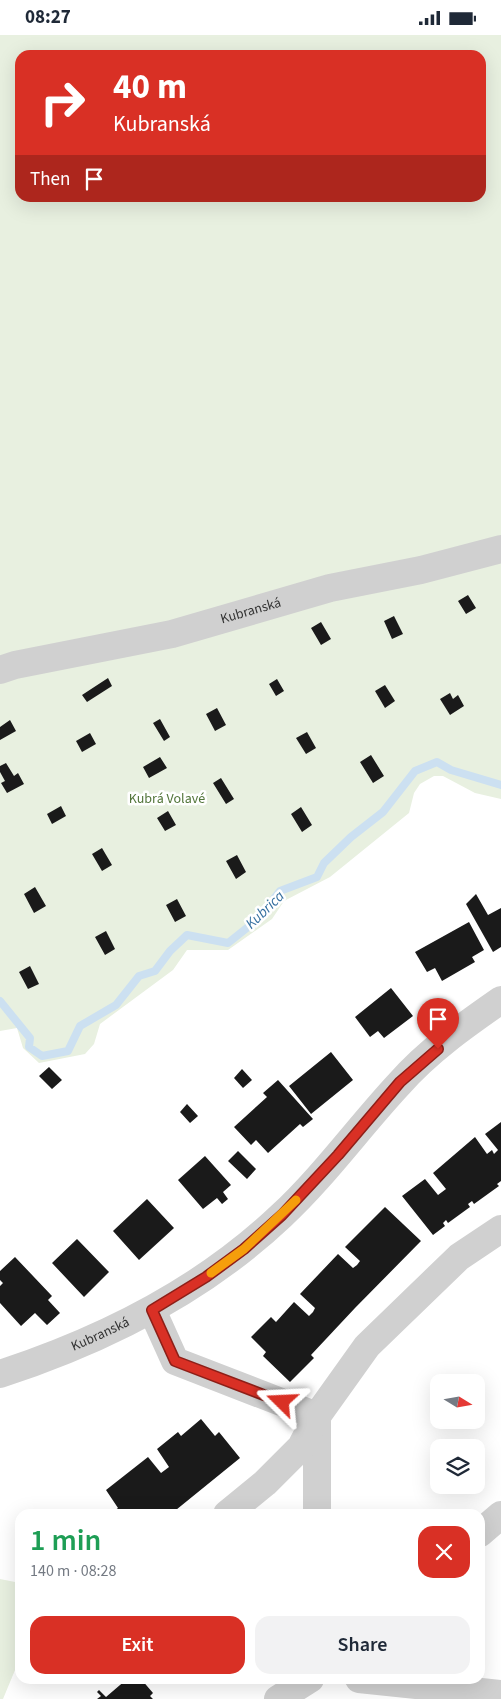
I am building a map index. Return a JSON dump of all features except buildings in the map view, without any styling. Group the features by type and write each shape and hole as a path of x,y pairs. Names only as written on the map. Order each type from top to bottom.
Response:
{"street":[{"name":"Kubranská","path":"0,671 15,665 172,634 330,588 421,570 501,549"},
{"name":"Kubranská","path":"0,1374 110,1330 152,1310 206,1277 244,1249 275,1221 338,1155 400,1082 460,1029 501,1000"},
{"path":"233,1509 265,1483 300,1447 317,1415 367,1345 459,1257 501,1229"},
{"path":"152,1310 175,1361 317,1415"},
{"path":"317,1415 318,1509"},
{"path":"485,1529 501,1515"},
{"path":"278,1699 302,1684"},
{"path":"406,1684 501,1694"}],"green space":[{"path":"0,35 501,35 501,541 229,608 0,660"},
{"name":"Kubrá Volavé","path":"501,557 501,799 475,793 443,776 434,776 420,784 414,793 409,813 330,877 284,901 272,919 228,950 187,950 173,970 100,1024 94,1044 85,1054 39,1063 23,1048 17,1028 0,1031 0,683 6,679"},
{"path":"0,1579 15,1582 15,1670 3,1699 0,1699"}],"waterway":[{"name":"Kubrica","path":"0,1001 30,1038 29,1047 42,1056 68,1051 80,1026 116,1005 139,976 155,971 170,951 187,935 228,943 258,919 280,891 317,877 324,863 351,837 383,812 415,771 437,762 451,770 501,785"}],"slow traffic":[{"path":"211,1273 244,1249 296,1200"}],"route":[{"path":"282,1402 175,1361 152,1310 206,1277 244,1249 282,1215 338,1155 400,1082 438,1049"}]}
